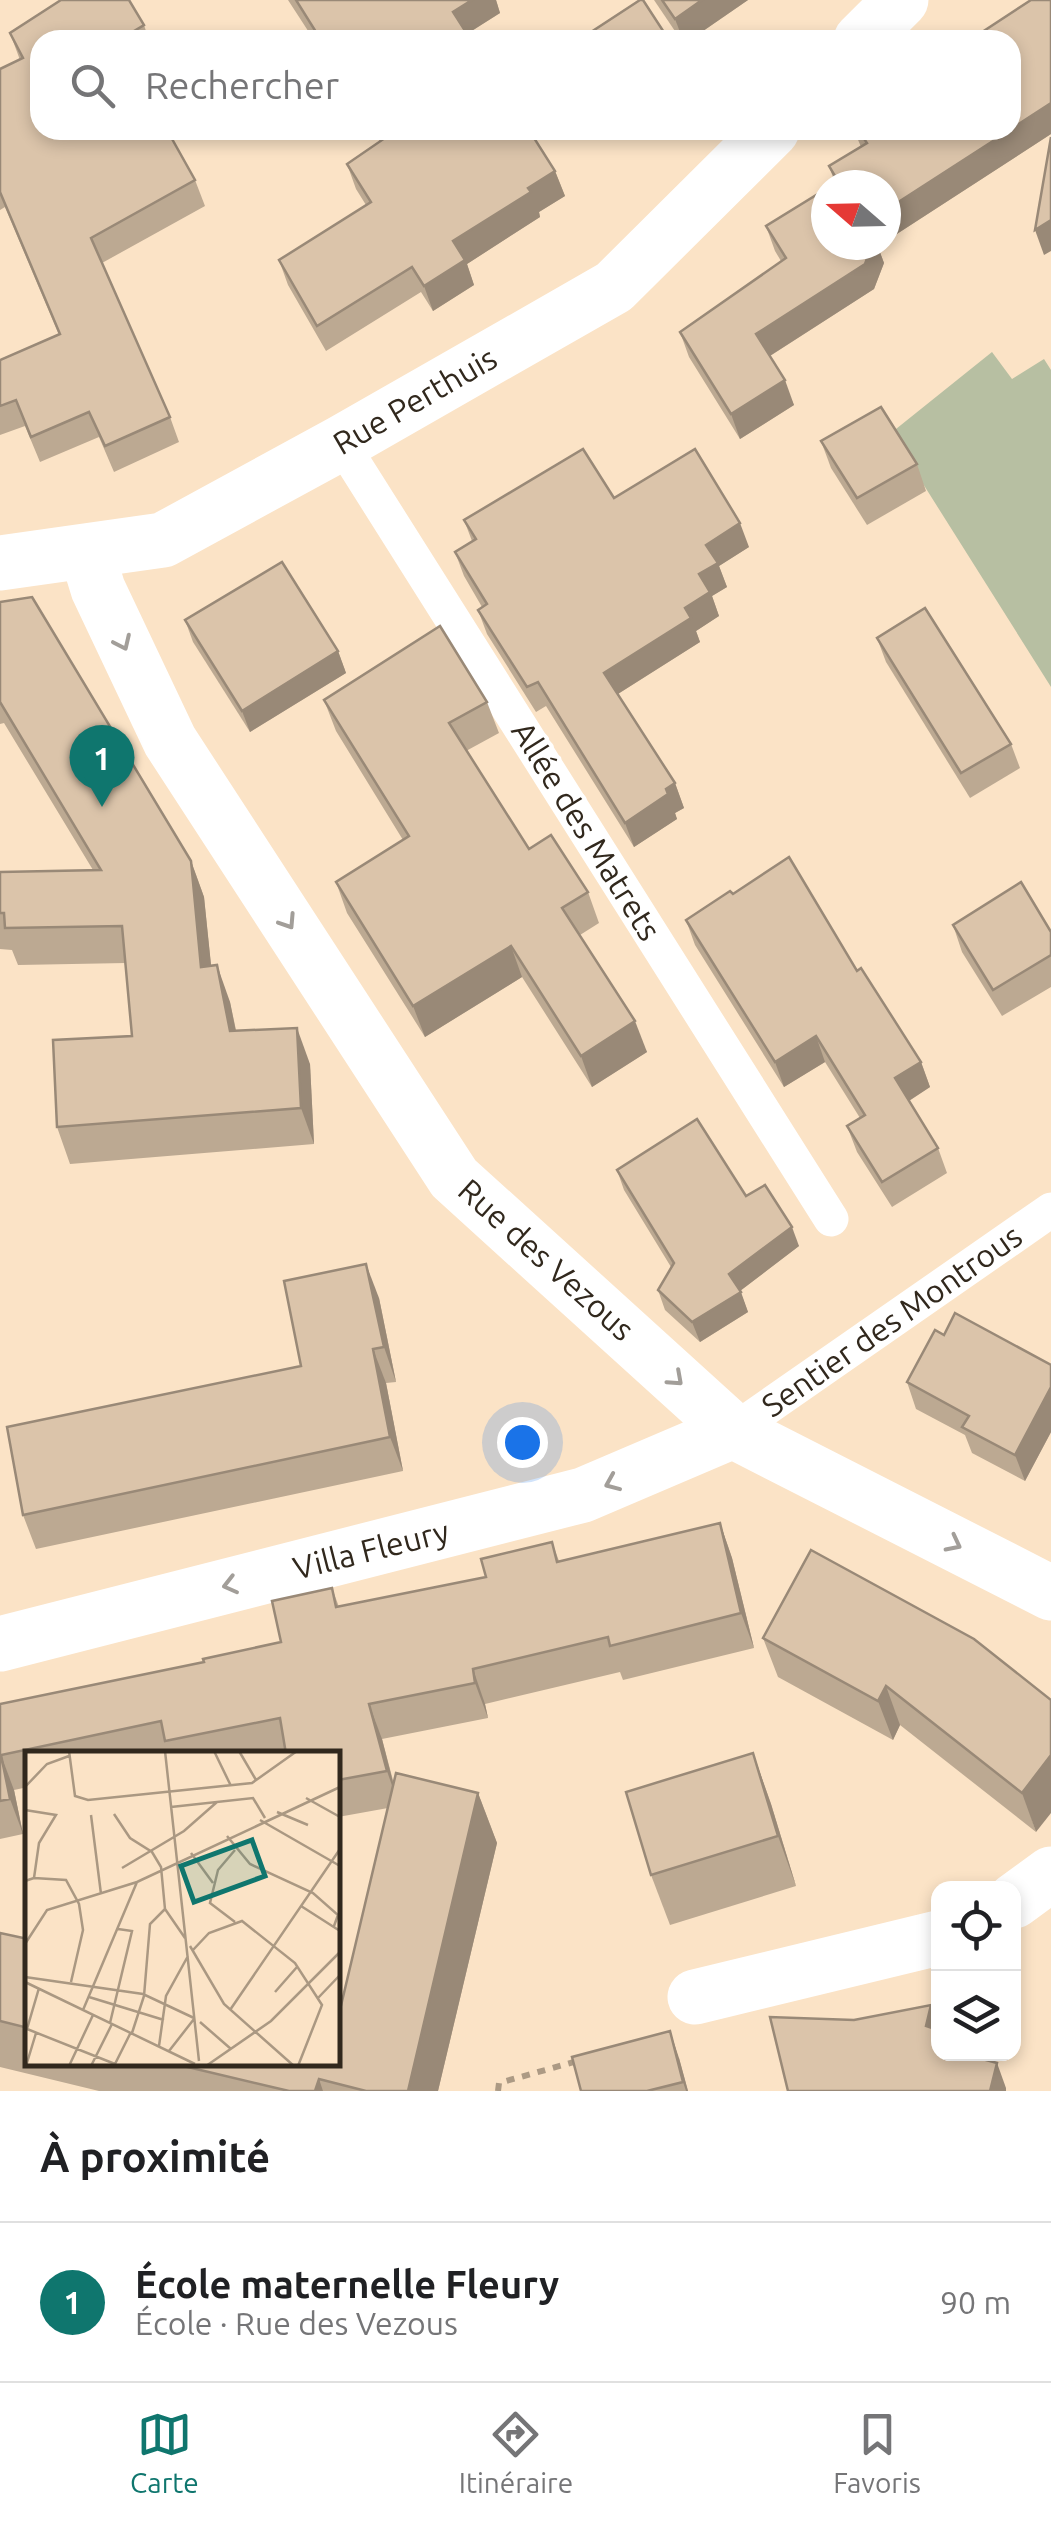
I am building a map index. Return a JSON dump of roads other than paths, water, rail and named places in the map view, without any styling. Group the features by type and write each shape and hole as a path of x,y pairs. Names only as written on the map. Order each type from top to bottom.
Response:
{"street":[{"path":"872,30 901,0"},
{"name":"Rue Perthuis","path":"0,563 163,540 340,443 614,287 762,140"},
{"name":"Rue des Vezous","path":"87,553 98,590 170,740 454,1178 733,1431 1051,1593"},
{"name":"Villa Fleury","path":"0,1644 583,1495 733,1431"},
{"path":"1021,1896 1051,1874"},
{"path":"695,1998 931,1940"}],"lane":[{"name":"Allée des Matrets","path":"340,443 831,1219"},
{"name":"Sentier des Montrous","path":"733,1431 1051,1210"}],"place":[{"name":"École maternelle Fleury","path":"102,807"}]}
